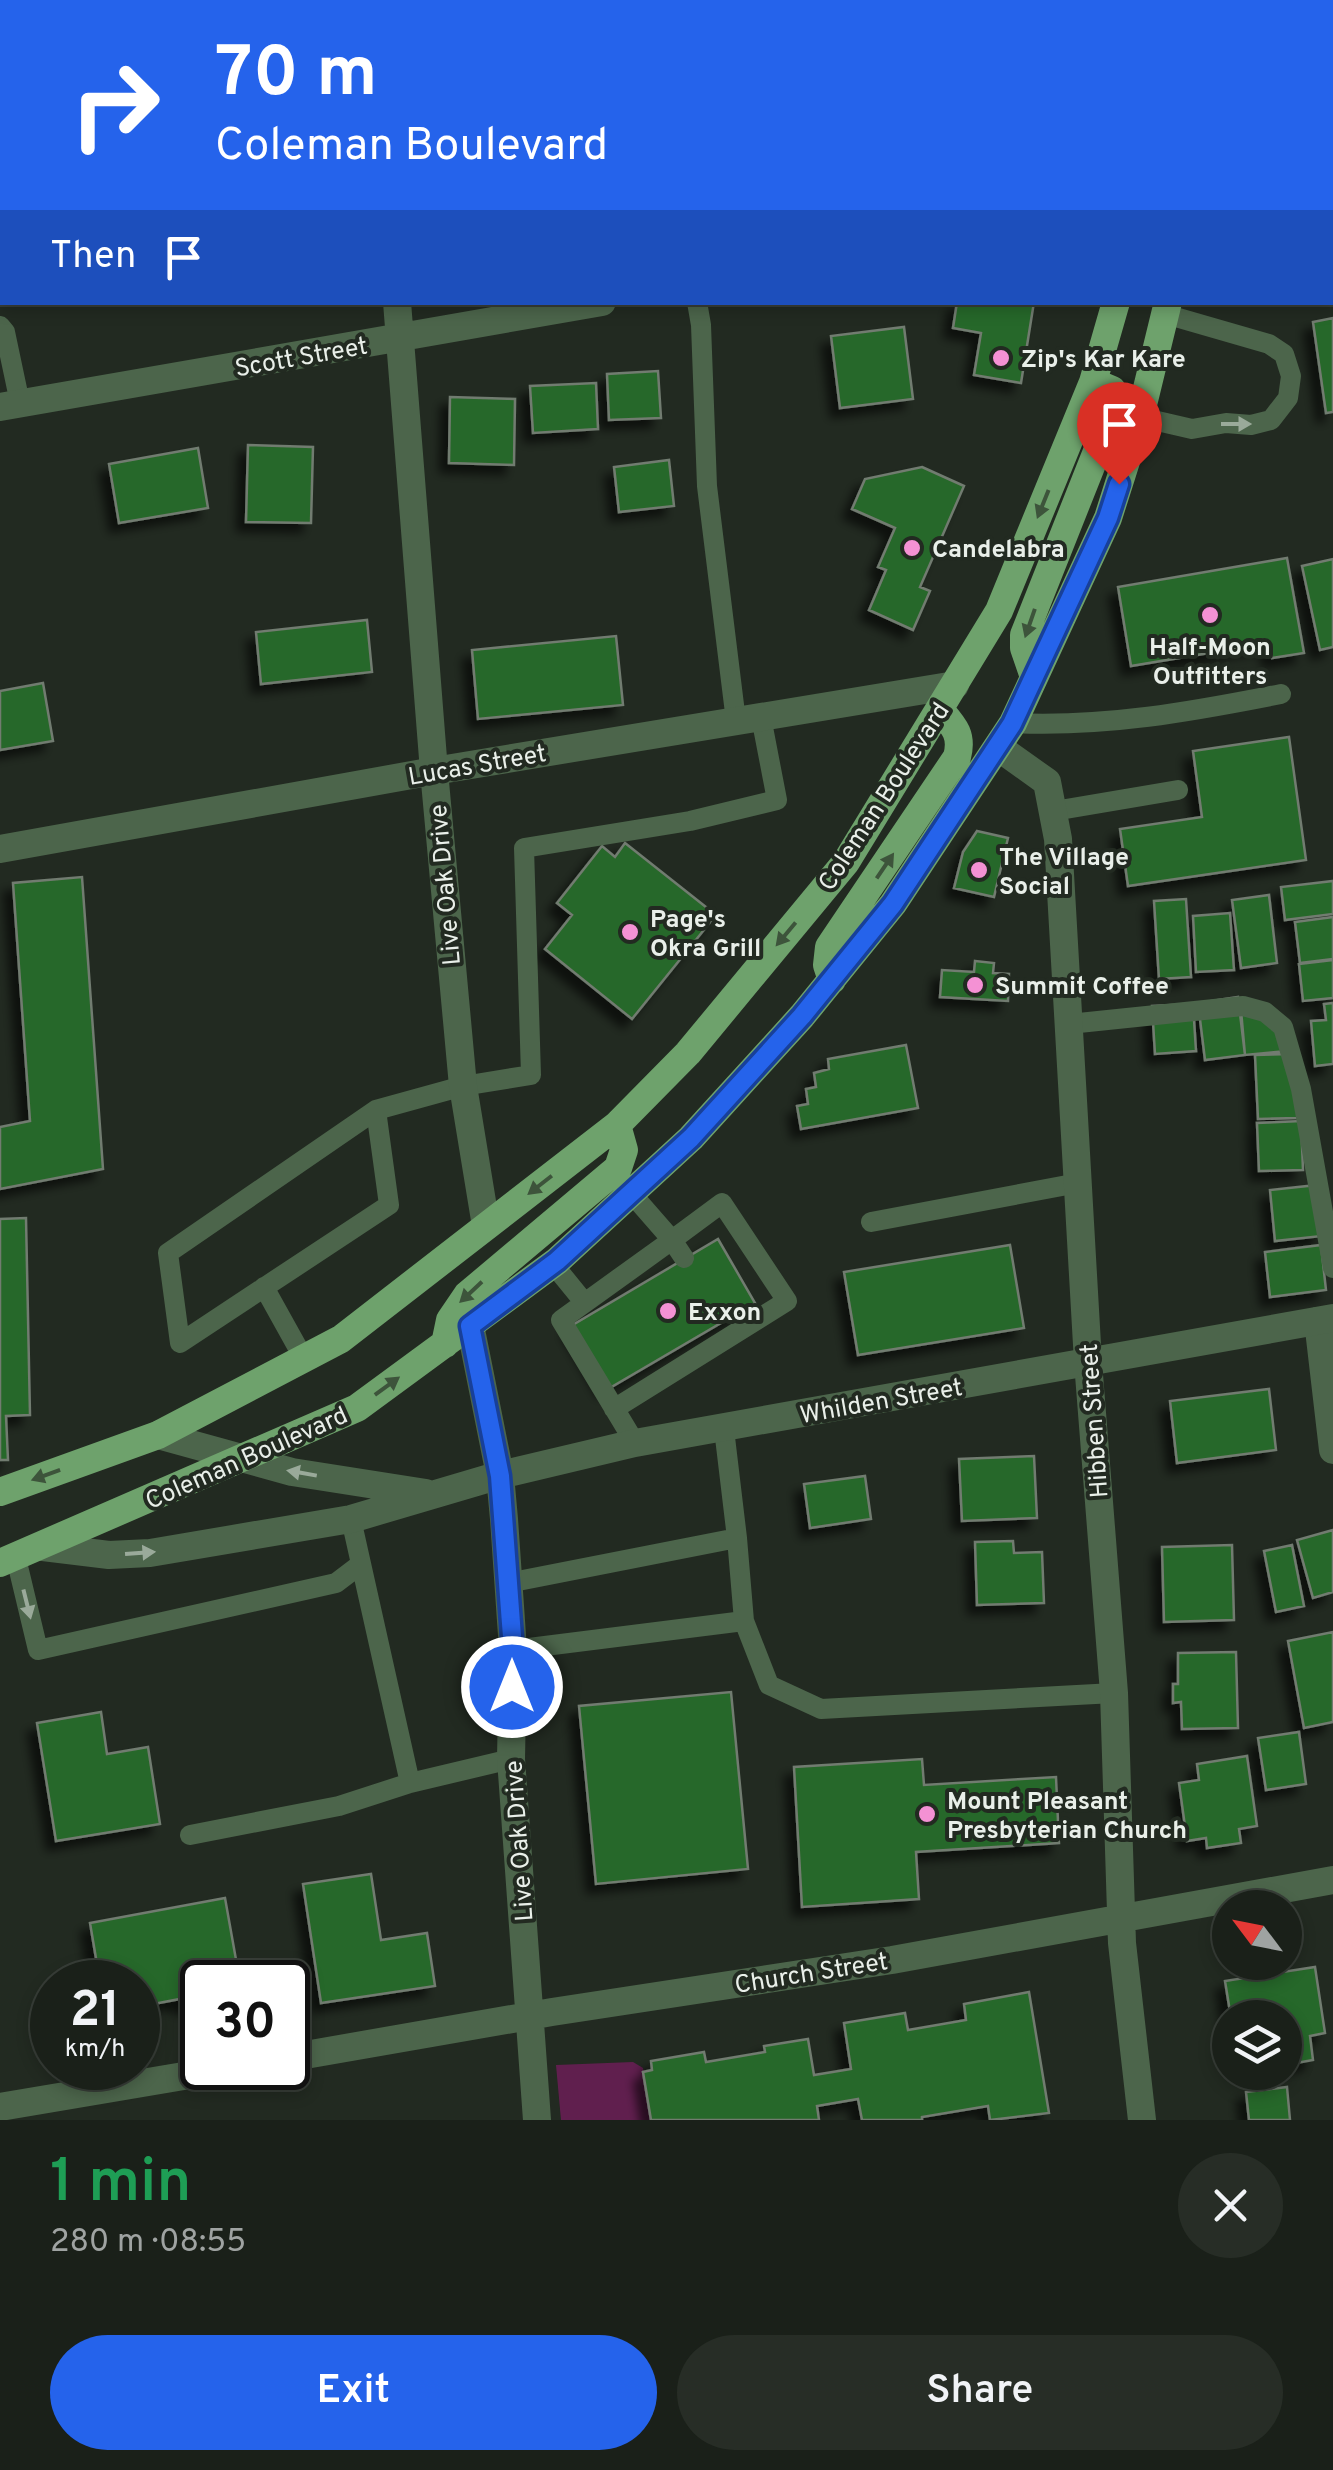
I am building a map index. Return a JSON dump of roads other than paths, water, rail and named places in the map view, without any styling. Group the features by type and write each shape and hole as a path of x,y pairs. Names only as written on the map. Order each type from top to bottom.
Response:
{"main road":[{"name":"Coleman Boulevard","path":"0,1492 158,1435 341,1340 616,1125 688,1053 846,862 1000,611 1093,382 1115,305"},
{"name":"Coleman Boulevard","path":"8,1560 357,1408 553,1264 691,1138 832,980 893,904 1005,736 1108,518 1140,416 1167,308"},
{"path":"1034,677 1024,648 1024,635 1117,401 1112,390 1093,382"},
{"path":"832,980 826,965 829,947 957,757 961,744 958,732 940,710"},
{"path":"444,1344 450,1320 467,1295 618,1168 624,1150 616,1125"}],"street":[{"name":"Live Oak Drive","path":"396,305 463,1086 486,1226"},
{"name":"Scott Street","path":"10,405 586,305"},
{"name":"Lucas Street","path":"0,848 955,684"},
{"name":"Hibben Street","path":"1005,736 1047,782 1054,811 1088,1362 1114,1692 1121,1918 1142,2120"},
{"name":"Whilden Street","path":"43,1547 109,1555 150,1553 350,1519 432,1494 635,1443 1326,1319"},
{"path":"1326,1319 1333,1450"},
{"name":"Live Oak Drive","path":"470,1326 500,1476 513,1650 511,1759 537,2120"},
{"name":"Whilden Street","path":"158,1435 292,1472 432,1494"},
{"name":"Church Street","path":"310,2054 892,1960 1333,1880"},
{"path":"0,2107 180,2077"}],"lane":[{"path":"376,1110 389,1205 180,1342 168,1253 376,1110 463,1086 530,1075 524,848 690,820 776,800 749,719 707,486 698,305"},
{"path":"1140,416 1192,429 1226,423 1251,425 1271,420 1288,398 1291,376 1284,354 1268,344 1167,308"},
{"path":"0,326 6,332 10,405"},
{"path":"1005,736 1049,725 1154,719 1282,694"},
{"path":"1054,811 1178,790"},
{"path":"1068,1024 1243,1006 1265,1012 1283,1027 1301,1089 1333,1268"},
{"path":"871,1222 1078,1182"},
{"path":"631,1192 684,1258"},
{"path":"614,1409 664,1367 730,1326 787,1300 722,1202 612,1292 584,1302 560,1320 614,1409 635,1443"},
{"path":"553,1264 584,1302"},
{"path":"264,1287 304,1358"},
{"path":"724,1429 744,1621 769,1685 821,1709 1114,1692"},
{"path":"350,1519 410,1783"},
{"path":"508,1583 737,1538"},
{"path":"8,1560 38,1650 336,1582 361,1564"},
{"path":"513,1650 744,1621"},
{"path":"190,1835 339,1806 410,1783 511,1759"}],"place":[{"name":"Zip's Kar Kare","path":"1001,358"},
{"name":"Candelabra","path":"912,548"},
{"name":"Half-Moon Outfitters","path":"1210,615"},
{"name":"The Village Social","path":"979,870"},
{"name":"Page's Okra Grill","path":"630,932"},
{"name":"Summit Coffee","path":"975,985"},
{"name":"Exxon","path":"668,1311"},
{"name":"Mount Pleasant Presbyterian Church","path":"927,1814"}]}
